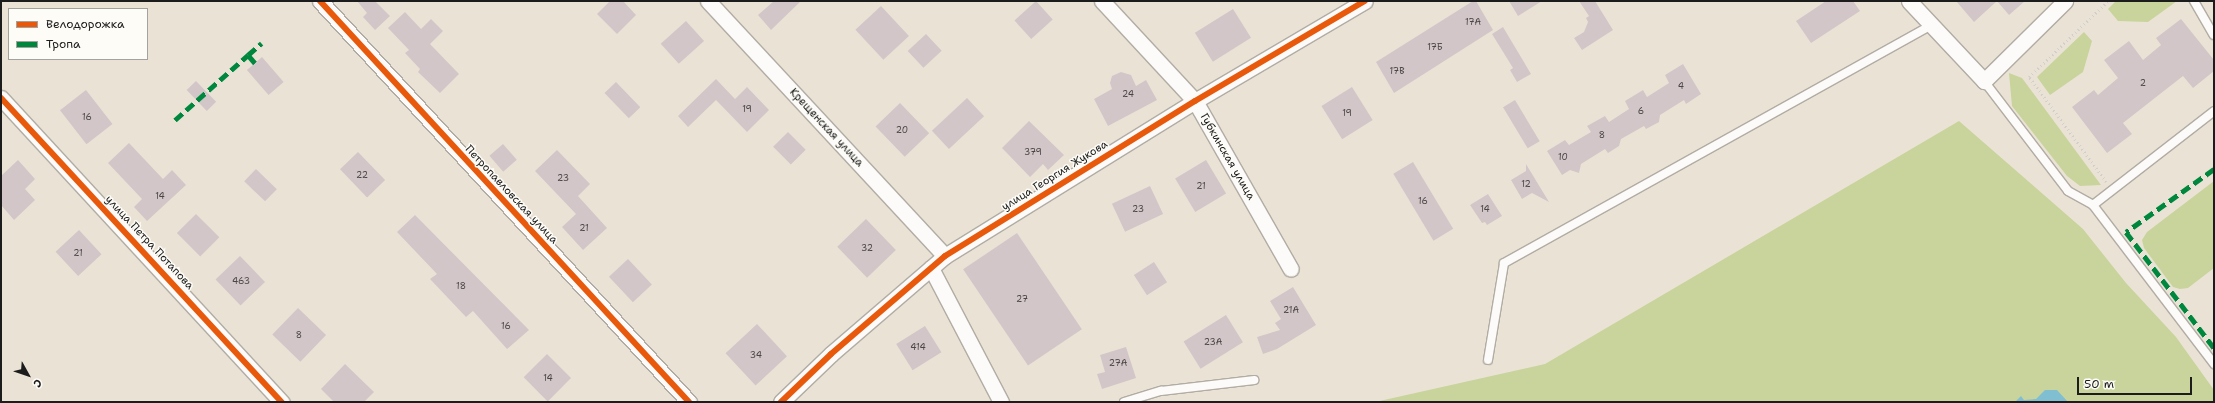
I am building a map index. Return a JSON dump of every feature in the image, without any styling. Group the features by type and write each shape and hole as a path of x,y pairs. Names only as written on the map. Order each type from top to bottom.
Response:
{"street":[{"name":"Петропавловская улица","path":"320,1 689,402"},
{"name":"Крещенская улица","path":"708,1 945,256"},
{"name":"Губкинская улица","path":"1102,1 1194,101 1291,269"},
{"name":"улица Георгия Жукова","path":"781,402 945,256 1194,101 1365,1"},
{"path":"1908,1 1984,81 2065,1"},
{"name":"улица Петра Потапова","path":"1,98 282,402"},
{"path":"931,268 1001,402"}],"lane":[{"path":"2194,1 2214,35"},
{"path":"1488,360 1504,263 1931,25"},
{"path":"1984,81 2068,191 2093,205 2214,364"},
{"path":"2093,205 2214,111"},
{"path":"1124,402 1161,391 1254,380"}],"path":[{"path":"2108,1 2030,76 2112,190"}],"green space":[{"path":"2116,1 2177,1 2148,22 2118,21 2108,9"},
{"path":"2084,32 2092,41 2083,72 2050,95 2037,77"},
{"path":"2009,73 2022,78 2101,185 2080,186 2067,176 2012,106"},
{"path":"1959,121 2083,229 2126,283 2176,337 2214,390 2214,402 1375,402 1545,364"},
{"path":"2214,181 2214,268 2188,288 2180,289 2173,287 2144,248 2142,240 2147,232"}],"water":[{"path":"2045,390 2057,390 2068,402 2015,402 2021,396 2024,400 2036,399"}],"building":[{"path":"357,1 375,1 390,16 375,30 363,17 367,13"},
{"path":"610,1 623,1 636,15 617,34 597,14"},
{"path":"774,1 801,1 771,30 758,15"},
{"path":"1036,1 1053,20 1031,39 1014,20"},
{"path":"1473,1 1476,1 1493,30 1394,93 1376,62"},
{"path":"1509,1 1542,1 1518,16"},
{"path":"1579,1 1595,1 1613,30 1582,50 1574,38 1584,32 1588,22 1586,18 1589,16"},
{"path":"1826,1 1853,1 1860,11 1811,43 1796,21"},
{"path":"1956,1 1997,1 1974,22"},
{"path":"1997,1 2025,1 2009,15"},
{"path":"881,6 909,36 883,60 855,30"},
{"path":"1233,9 1251,38 1213,62 1195,33"},
{"path":"405,12 421,29 431,19 443,31 430,44 459,74 440,93 418,72 420,69 405,53 409,50 388,28"},
{"path":"2181,19 2214,60 2214,71 2193,88 2183,76 2123,123 2132,134 2107,153 2072,107 2094,90 2098,95 2118,78 2104,60 2129,41 2143,60 2161,45 2156,38"},
{"path":"686,21 704,41 679,64 661,44"},
{"path":"1503,27 1531,74 1517,82 1510,70 1513,68 1492,34"},
{"path":"926,34 942,51 923,68 908,51"},
{"path":"262,57 284,82 269,95 247,70"},
{"path":"1683,64 1701,94 1686,104 1684,100 1660,115 1659,122 1646,129 1644,126 1621,139 1619,146 1608,153 1605,149 1581,164 1579,173 1570,170 1562,175 1547,151 1565,140 1569,145 1591,132 1587,126 1605,116 1609,122 1629,109 1625,101 1643,90 1647,97 1669,83 1665,75"},
{"path":"1121,72 1131,75 1136,86 1146,80 1157,100 1108,126 1094,99 1112,89 1110,83 1112,76"},
{"path":"716,79 735,99 747,87 769,110 747,132 716,100 688,127 678,116"},
{"path":"196,81 216,102 207,111 187,90"},
{"path":"616,82 640,107 629,118 604,93"},
{"path":"1352,87 1373,120 1342,139 1321,106"},
{"path":"86,90 112,124 86,144 60,110"},
{"path":"967,98 984,116 949,149 932,131"},
{"path":"1515,100 1540,141 1528,148 1503,107"},
{"path":"900,103 929,133 905,157 876,127"},
{"path":"1029,121 1064,155 1048,170 1043,164 1030,177 1002,148"},
{"path":"788,132 806,150 791,165 773,147"},
{"path":"129,143 163,179 172,170 186,185 147,221 134,207 142,199 108,163"},
{"path":"503,144 517,160 503,172 489,156"},
{"path":"557,150 590,184 578,196 607,228 583,250 562,227 576,214 535,171"},
{"path":"358,152 385,180 367,197 340,169"},
{"path":"18,160 35,179 25,189 35,200 14,220 1,205 1,176"},
{"path":"1206,160 1226,193 1195,212 1175,179"},
{"path":"1413,162 1453,229 1433,241 1393,174"},
{"path":"1526,164 1549,202 1532,193 1522,199 1511,180 1526,171"},
{"path":"256,169 277,189 265,201 244,181"},
{"path":"1150,186 1163,214 1125,232 1112,204"},
{"path":"1488,194 1502,216 1487,225 1485,222 1482,223 1470,205"},
{"path":"196,214 219,237 200,256 177,233"},
{"path":"415,215 529,330 507,349 473,311 466,317 430,279 437,274 397,232"},
{"path":"866,219 896,250 867,278 837,247"},
{"path":"79,230 102,254 78,276 56,252"},
{"path":"1017,233 1082,329 1028,366 963,269"},
{"path":"240,256 265,282 241,306 216,280"},
{"path":"628,259 652,285 633,302 609,277"},
{"path":"1154,262 1167,282 1147,295 1134,275"},
{"path":"1293,287 1316,325 1277,349 1263,354 1257,337 1280,330 1275,323 1281,319 1270,301"},
{"path":"298,308 326,335 300,362 272,335"},
{"path":"1226,315 1243,342 1201,369 1184,341"},
{"path":"757,324 787,356 756,386 726,353"},
{"path":"925,326 941,352 913,370 896,344"},
{"path":"1126,347 1136,378 1102,389 1097,374 1105,372 1100,355"},
{"path":"547,354 571,378 548,401 524,377"},
{"path":"345,364 374,392 364,402 334,402 321,389"}],"marked path":[{"path":"255,63 248,55 262,43"},
{"path":"175,120 248,55"},
{"path":"2214,169 2126,232 2214,348"}],"cycle path":[{"path":"320,1 689,402"},
{"path":"781,402 831,354 945,256 1195,101 1365,1"},
{"path":"1,98 282,402"}]}
